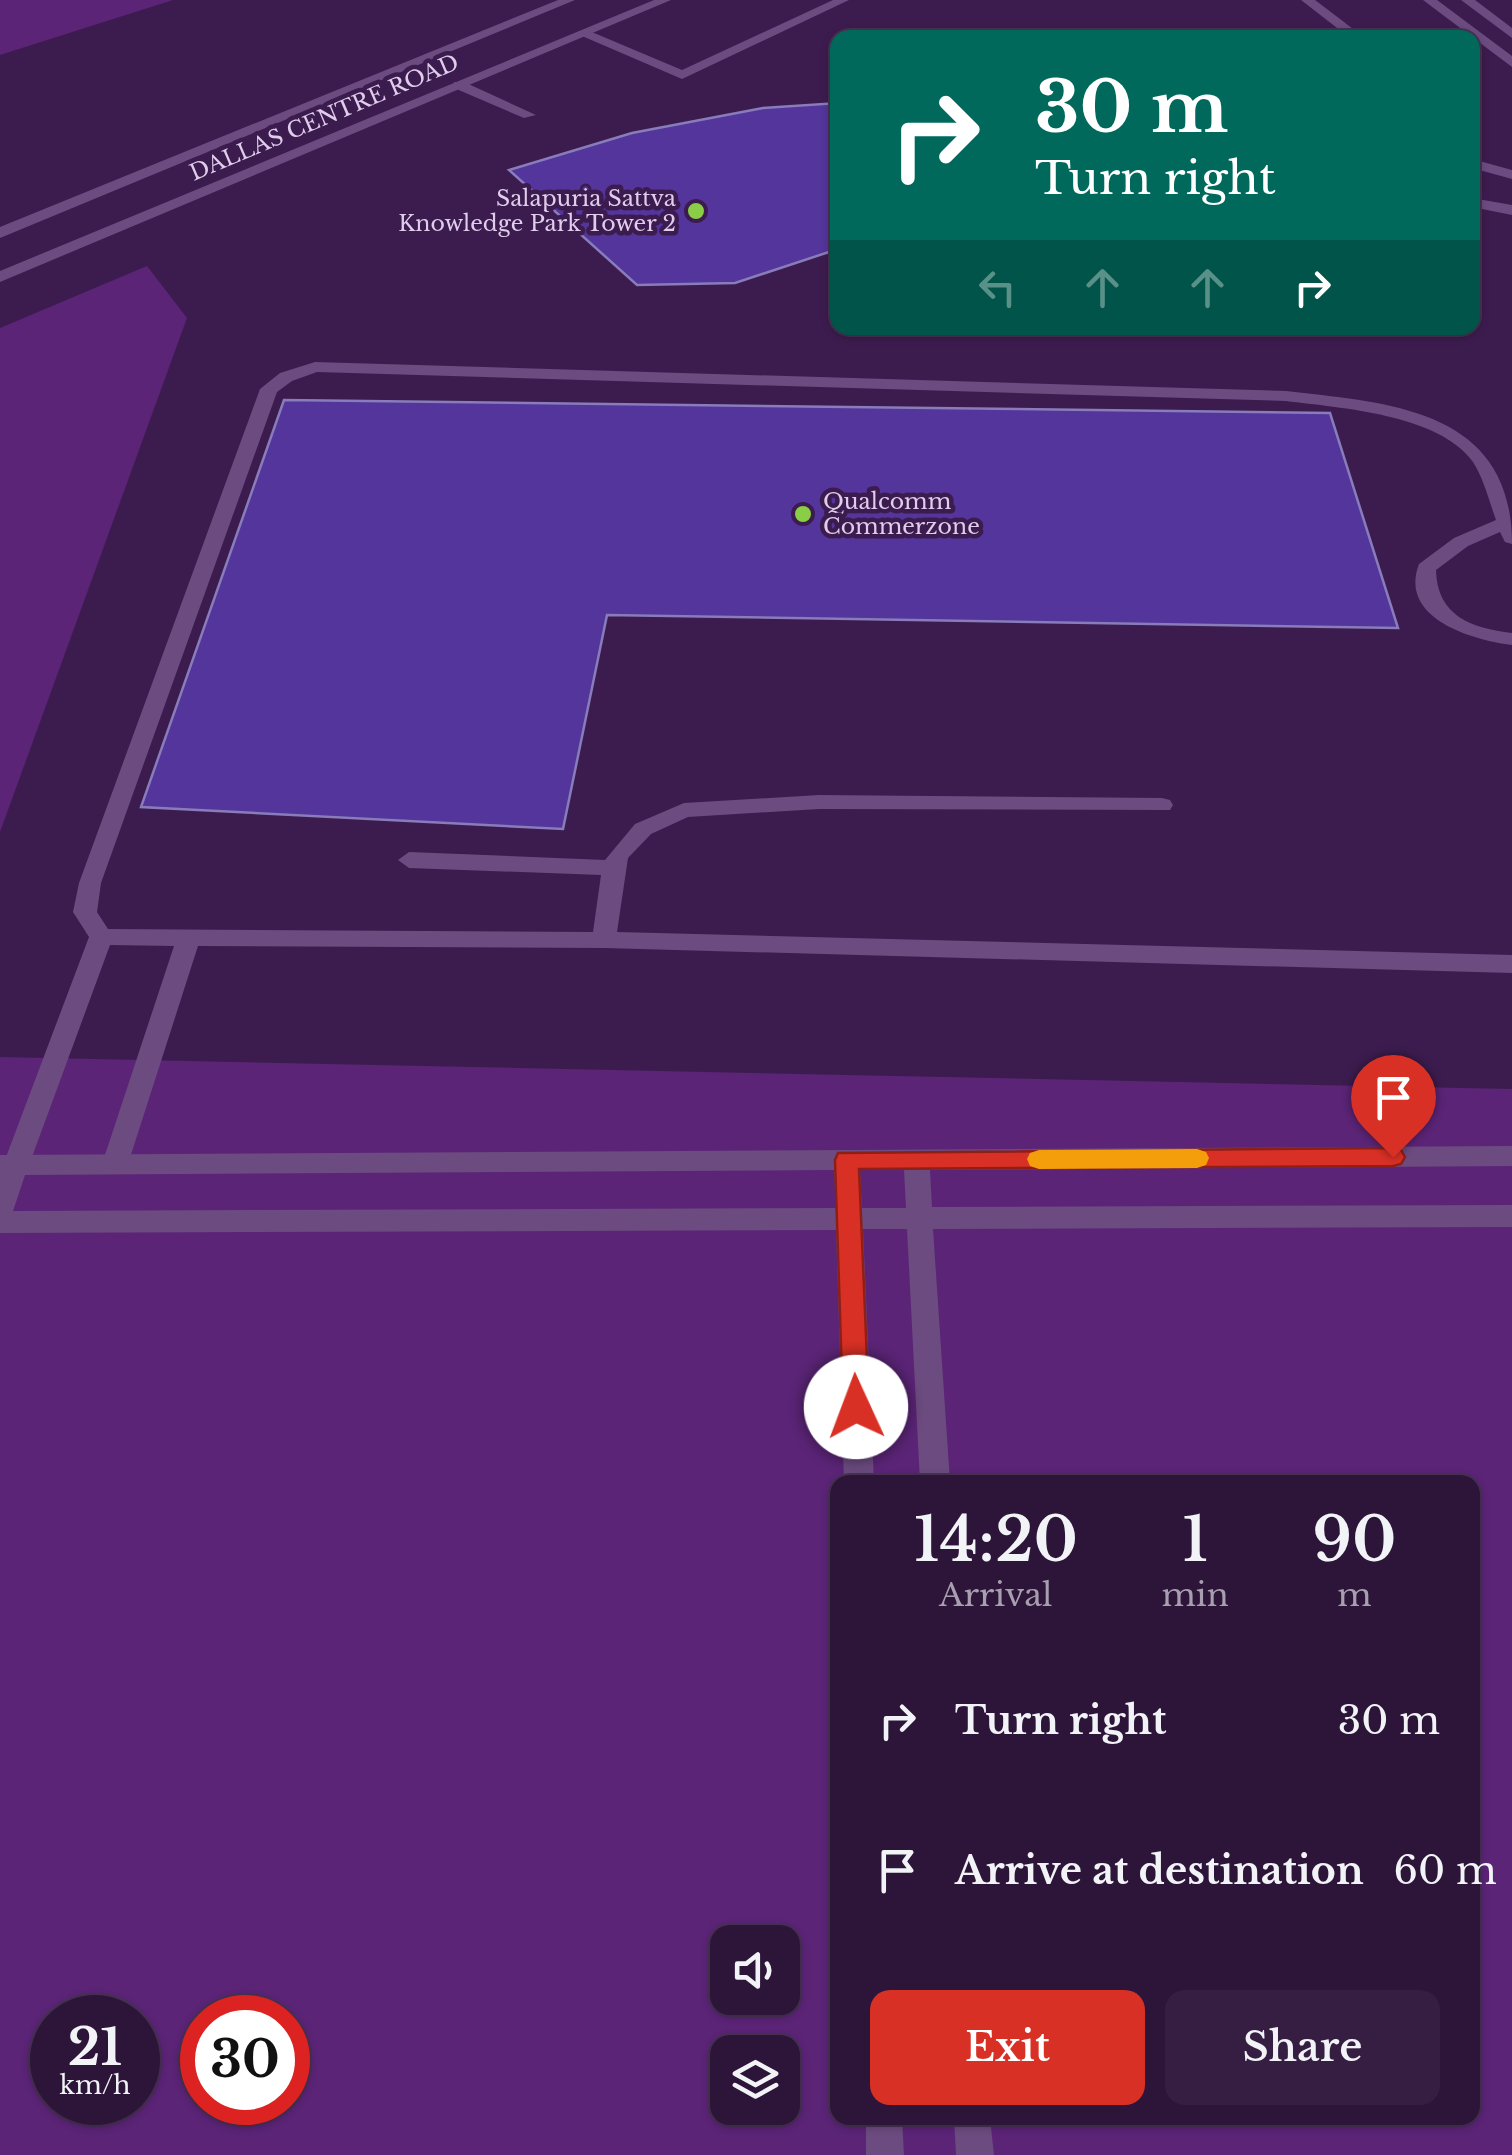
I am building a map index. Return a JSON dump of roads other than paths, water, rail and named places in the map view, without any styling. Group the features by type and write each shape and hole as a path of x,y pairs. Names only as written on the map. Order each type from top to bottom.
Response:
{"street":[{"path":"569,0 586,6"},
{"name":"DALLAS CENTRE ROAD","path":"0,233 569,0"},
{"path":"582,34 682,75 843,0"},
{"path":"1307,0 1349,30"},
{"path":"1429,0 1469,30"},
{"path":"1466,0 1512,34"},
{"name":"DALLAS CENTRE ROAD","path":"0,277 652,2"},
{"path":"602,13 618,19"},
{"path":"1480,39 1512,63"},
{"path":"458,85 529,114"},
{"path":"1480,166 1512,175"},
{"path":"1480,204 1512,210"},
{"path":"100,937 85,912 90,883 269,389 286,377 315,366 1266,395 1326,400 1392,412 1458,440 1479,457 1509,530 1461,542 1426,568 1424,590 1438,613 1478,636 1512,640"},
{"path":"604,940 618,856 643,828 684,810 818,802 1162,805"},
{"path":"409,860 613,868"},
{"path":"100,937 604,940 1512,964"},
{"path":"0,1210 8,1165 100,937"},
{"path":"115,1164 188,940"},
{"path":"8,1165 1512,1156"},
{"path":"846,1160 859,1475"},
{"path":"916,1160 935,1475"},
{"path":"0,1222 1512,1216"},
{"path":"884,2125 885,2155"},
{"path":"973,2125 975,2155"}],"place":[{"name":"Salapuria Sattva Knowledge Park Tower 2","path":"696,211"},
{"name":"Qualcomm Commerzone","path":"803,514"}]}
